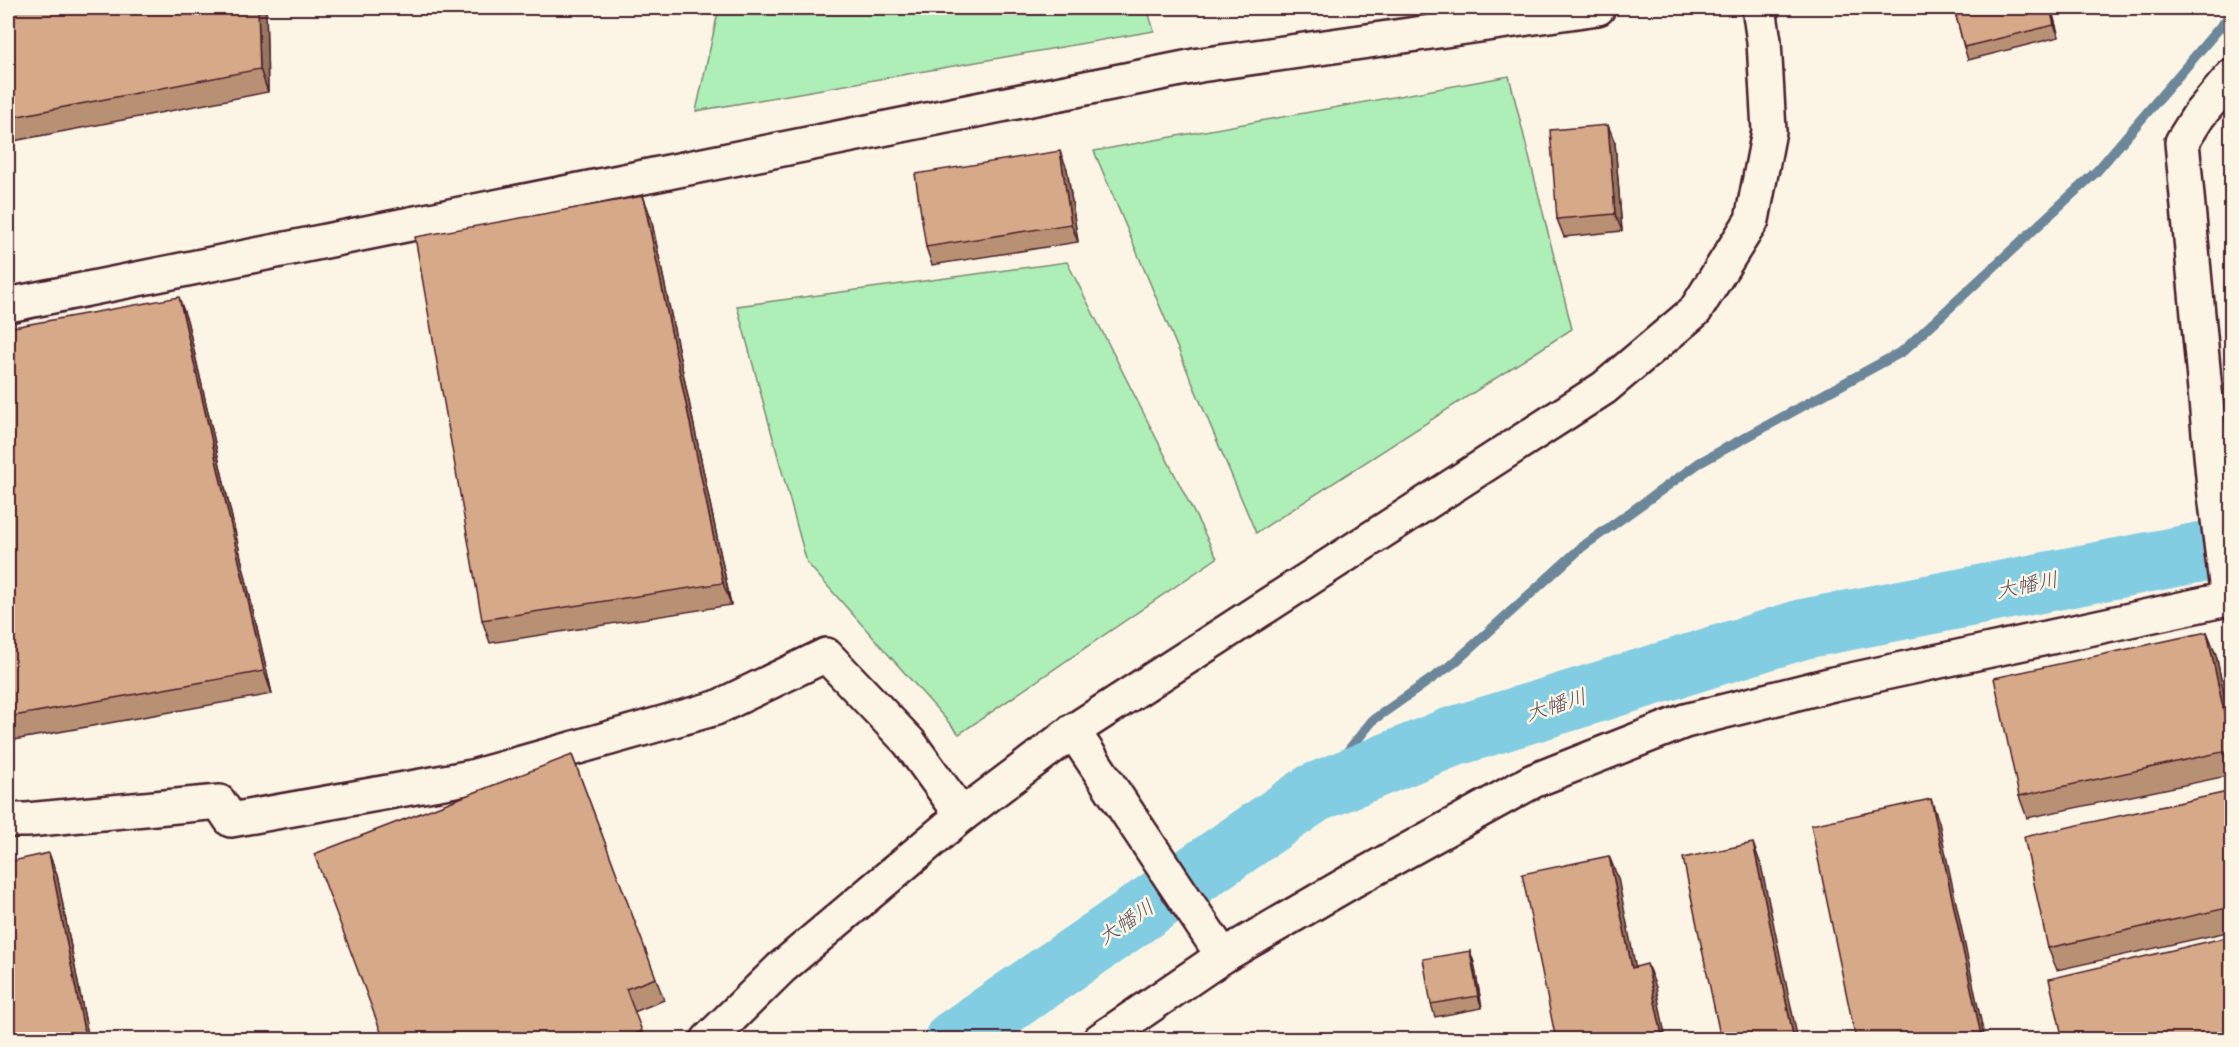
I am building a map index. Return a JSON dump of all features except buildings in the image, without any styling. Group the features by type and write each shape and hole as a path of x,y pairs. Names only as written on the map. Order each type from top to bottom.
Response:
{"street":[{"path":"8,305 1200,65 1598,8"},
{"path":"708,1040 781,968 962,815 1073,731 1604,388 1695,311 1752,220 1769,131 1764,41 1759,8"},
{"path":"1100,1040 1223,956 1533,781 1685,721 1833,684 2230,598 2214,487 2182,142 2199,115 2232,76"},
{"path":"8,820 219,802 231,820 472,777 716,708 826,655 909,742 962,815"},
{"path":"1073,731 1223,956"}],"green space":[{"path":"719,8 1147,8 1154,31 696,111"},
{"path":"1509,76 1572,329 1256,533 1094,151"},
{"path":"1067,262 1217,558 959,734 807,563 737,306"}],"waterway":[{"path":"1314,793 1373,720 1454,663 1582,547 1699,463 1903,351 2097,171 2232,13"},
{"name":"大幡川","path":"954,1040 1314,793 1449,738 1803,629 2232,546"}]}
